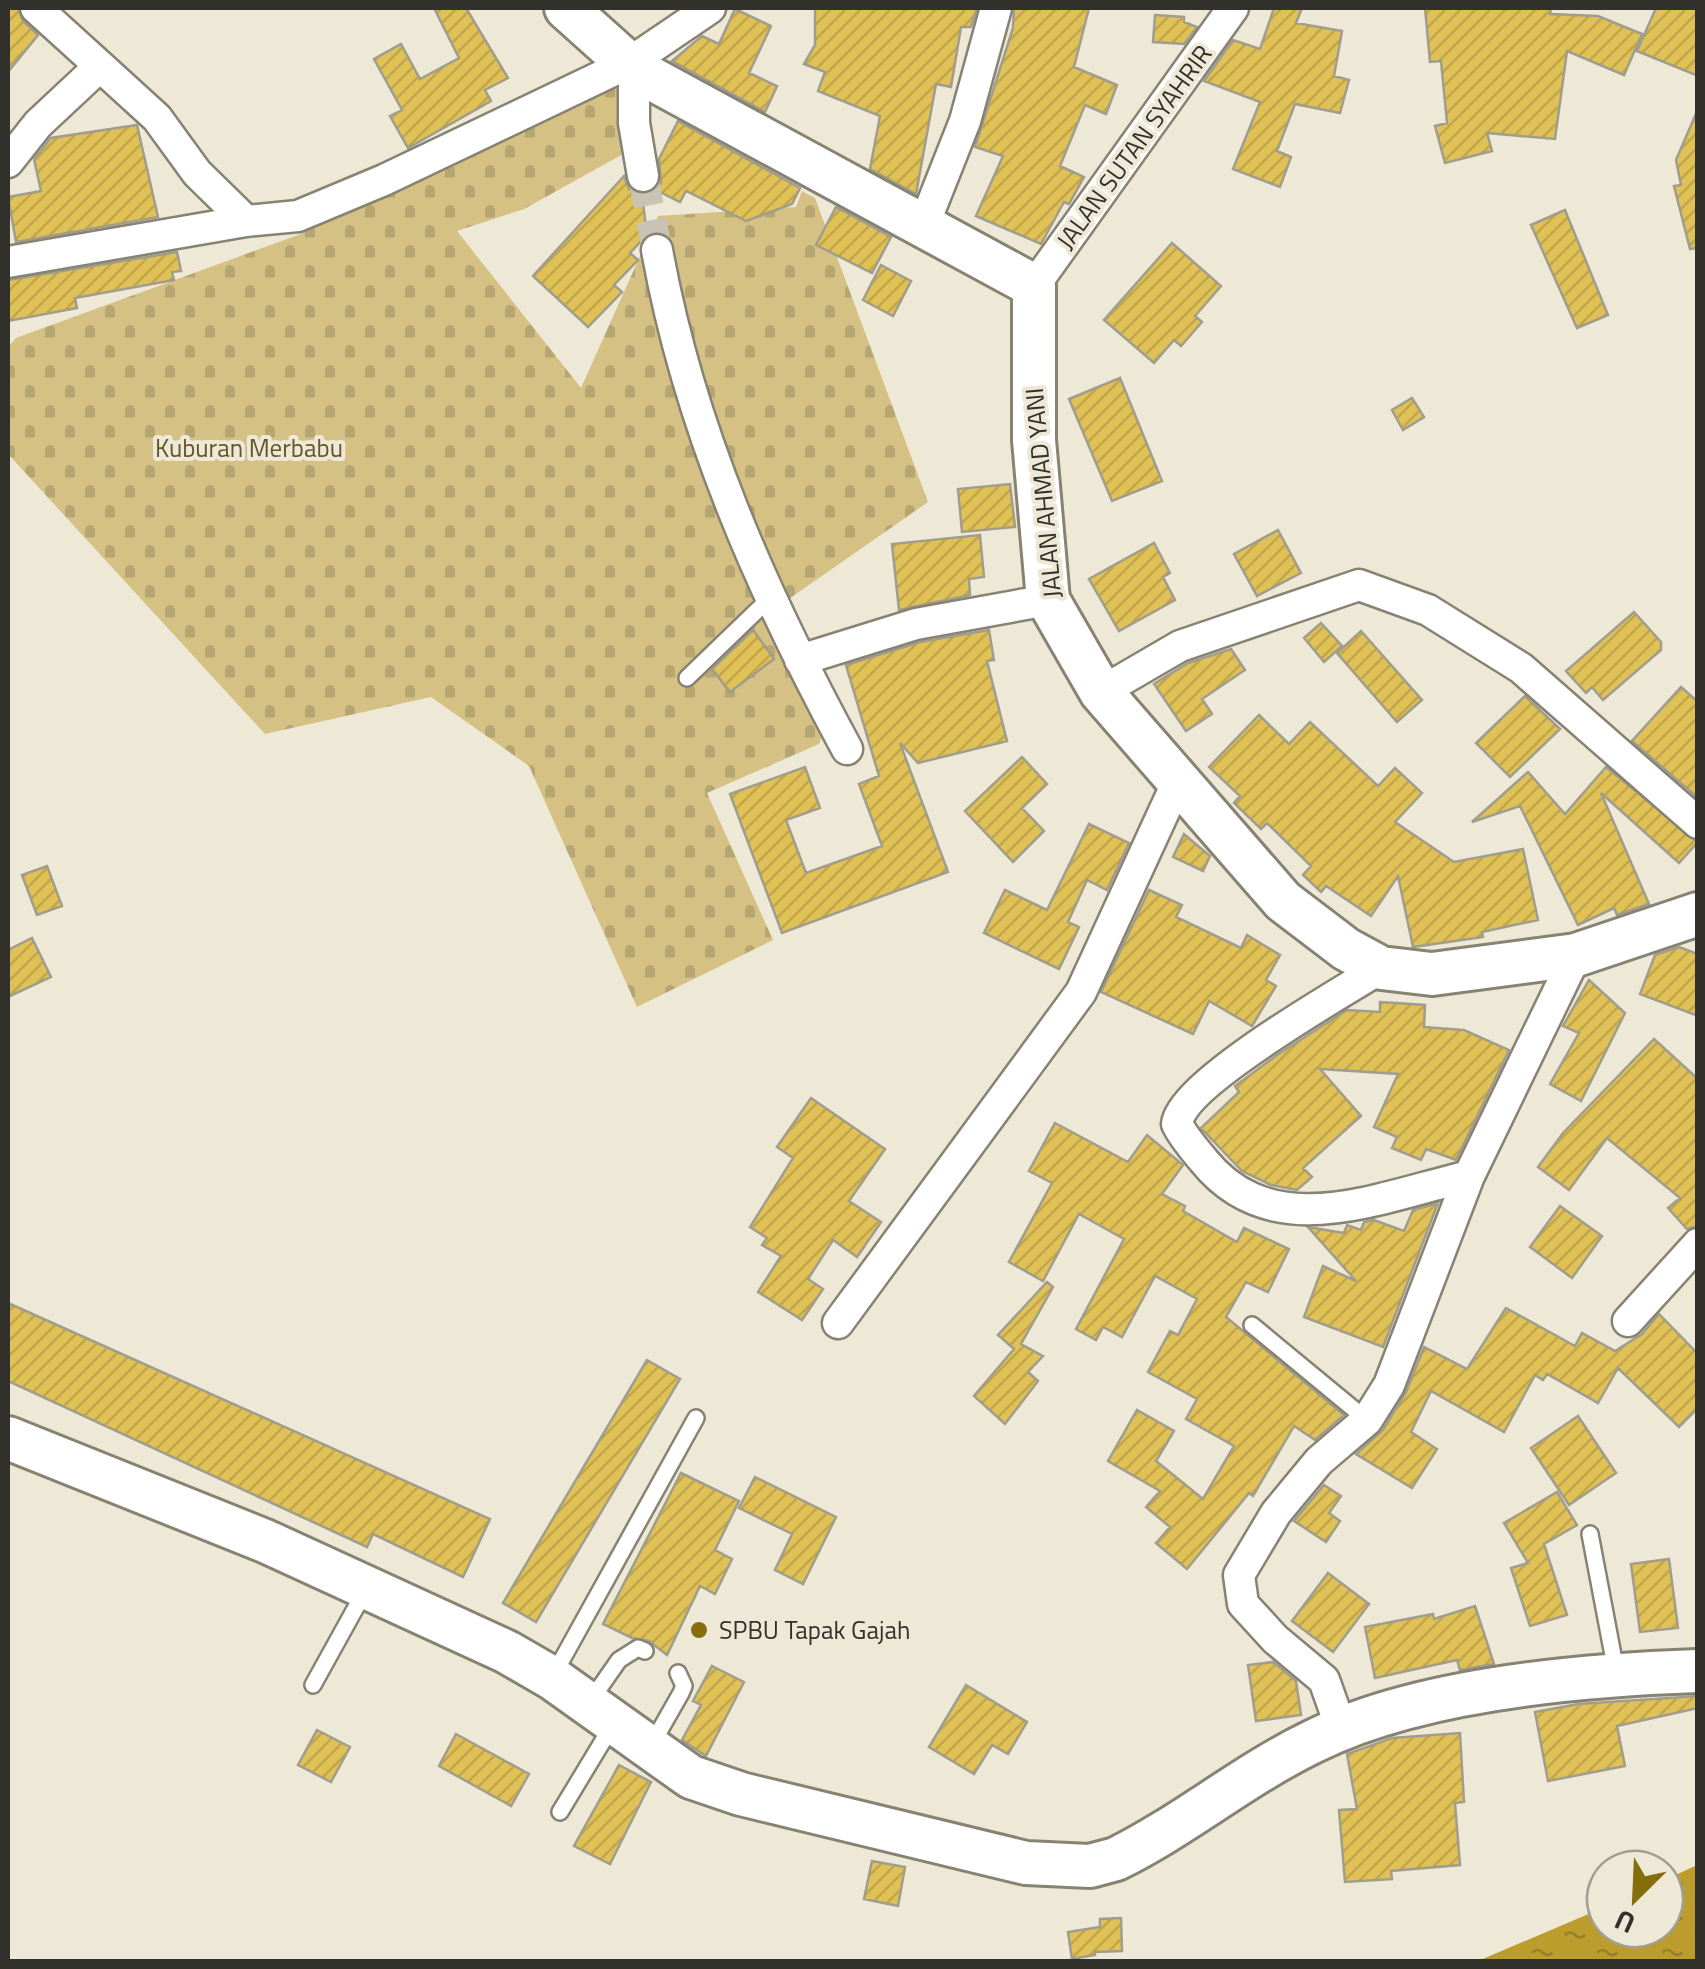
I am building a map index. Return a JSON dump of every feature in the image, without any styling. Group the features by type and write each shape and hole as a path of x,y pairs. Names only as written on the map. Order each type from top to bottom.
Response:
{"street":[{"path":"36,8 158,118 196,173 225,206 246,221"},
{"path":"566,8 632,66 1034,286"},
{"path":"8,262 246,221 298,216 632,66 710,8"},
{"path":"923,227 965,121 996,8"},
{"name":"JALAN SUTAN SYAHRIR","path":"1034,286 1233,8"},
{"path":"8,162 38,124 100,66"},
{"path":"632,66 634,124 642,176"},
{"path":"657,250 668,310 696,409 769,600 847,749"},
{"name":"JALAN AHMAD YANI","path":"1034,286 1034,440 1048,600 1101,692 1283,902 1346,949 1381,968 1432,974 1576,955 1698,914"},
{"path":"1101,692 1180,646 1359,585 1428,610 1521,668 1698,824"},
{"path":"800,660 916,624 1048,600"},
{"path":"838,1323 1082,992 1178,781"},
{"path":"1341,1728 1324,1680 1262,1627 1243,1604 1237,1583 1276,1512 1319,1461 1367,1420 1389,1385 1469,1176 1576,955"},
{"path":"1381,968 1258,1045 1186,1103 1177,1124 1226,1188 1280,1210 1337,1207 1469,1176"},
{"path":"1628,1321 1698,1244"},
{"path":"8,1438 368,1587 552,1678 691,1777 741,1794 1060,1867 1090,1866 1138,1848 1341,1728 1430,1704 1616,1675 1698,1670"}],"lane":[{"path":"687,678 769,600"},
{"path":"1252,1325 1367,1420"},
{"path":"552,1678 696,1418"},
{"path":"1590,1534 1616,1675"},
{"path":"313,1685 368,1587"},
{"path":"560,1812 602,1713 618,1660 630,1649 645,1651"},
{"path":"650,1749 684,1686 678,1673"}],"green space":[{"name":"Kuburan Merbabu","path":"616,82 625,153 524,209 457,231 581,388 658,216 796,207 802,191 815,198 928,502 763,617 826,728 819,744 707,793 773,940 637,1007 529,766 431,697 265,734 8,454 8,347 16,338 298,235"}],"water":[{"path":"1697,1865 1697,1961 1478,1961 1585,1916 1585,1949 1685,1949 1685,1871"}],"building":[{"path":"8,8 18,8 23,21 38,35 8,72"},
{"path":"434,8 466,8 508,78 485,90 491,101 408,148 390,116 402,110 374,59 401,44 420,79 459,58"},
{"path":"815,8 977,8 971,27 961,27 951,87 936,84 916,194 870,169 880,116 818,91 825,72 804,64 815,45"},
{"path":"1014,8 1089,8 1074,67 1117,85 1106,114 1085,105 1060,166 1084,177 1069,204 1064,202 1041,244 976,216 1003,156 975,147 1013,28"},
{"path":"1274,8 1302,8 1296,23 1342,31 1334,76 1349,80 1340,113 1295,104 1277,151 1291,157 1280,187 1233,169 1260,102 1204,81 1233,40 1260,49"},
{"path":"1425,8 1551,8 1550,14 1598,16 1642,34 1624,75 1567,51 1555,139 1487,133 1492,151 1445,163 1435,126 1447,123 1441,61 1430,62"},
{"path":"1656,8 1698,8 1698,76 1637,51"},
{"path":"735,9 771,26 749,73 777,86 765,112 672,61 702,36 719,44"},
{"path":"1155,15 1184,17 1184,22 1197,27 1184,44 1153,42"},
{"path":"1698,109 1698,248 1690,249 1674,186 1681,185 1676,160"},
{"path":"678,121 800,188 792,204 746,221 686,191 680,202 656,190 661,182 659,159"},
{"path":"137,125 158,217 16,242 8,197 41,191 34,159 51,138"},
{"path":"624,176 629,189 642,194 647,235 630,253 638,260 614,285 622,292 588,327 533,276"},
{"path":"836,207 891,237 872,273 816,245"},
{"path":"1565,210 1608,315 1577,328 1531,225"},
{"path":"1172,243 1221,286 1195,316 1202,322 1181,346 1174,340 1154,363 1104,320"},
{"path":"177,252 181,271 172,272 174,280 75,298 77,308 8,321 8,280"},
{"path":"881,265 911,281 893,316 863,300"},
{"path":"1120,378 1162,481 1112,501 1069,399"},
{"path":"1412,398 1424,417 1403,430 1392,410"},
{"path":"1010,484 1015,527 962,532 958,489"},
{"path":"1278,530 1301,573 1257,596 1234,554"},
{"path":"980,535 984,577 969,579 970,595 899,610 892,544"},
{"path":"1154,543 1170,573 1163,577 1175,600 1119,631 1089,579"},
{"path":"1634,612 1661,642 1661,650 1603,700 1592,687 1586,693 1566,671"},
{"path":"1321,623 1342,646 1324,662 1304,638"},
{"path":"753,630 774,659 730,692 712,669"},
{"path":"989,630 994,660 987,661 1007,741 918,763 900,743 948,872 782,933 730,794 805,767 820,808 786,820 806,873 882,846 859,784 879,776 846,665 920,642"},
{"path":"1361,631 1422,700 1397,722 1337,653"},
{"path":"1231,649 1245,670 1202,699 1212,714 1186,731 1154,684 1188,663"},
{"path":"1681,687 1698,702 1698,798 1632,741"},
{"path":"1525,696 1560,729 1510,777 1476,743"},
{"path":"1259,715 1289,744 1310,722 1378,786 1395,768 1422,793 1395,822 1454,862 1523,849 1538,920 1482,932 1483,937 1413,947 1398,876 1371,916 1326,886 1321,892 1303,875 1311,866 1267,823 1261,829 1234,803 1240,796 1209,767"},
{"path":"1022,757 1047,784 1022,808 1044,831 1013,862 965,811"},
{"path":"1606,767 1698,842 1679,863 1601,793 1649,904 1617,915 1614,908 1578,925 1520,806 1472,822 1528,772 1565,814"},
{"path":"1089,824 1129,843 1107,890 1087,880 1068,922 1079,927 1059,969 984,933 1005,890 1047,910"},
{"path":"1184,834 1210,856 1203,871 1173,857"},
{"path":"47,866 62,906 37,915 22,875"},
{"path":"1149,890 1182,905 1176,917 1241,948 1247,935 1280,955 1266,980 1276,986 1252,1026 1209,1001 1193,1034 1101,992"},
{"path":"32,938 51,977 8,997 8,950"},
{"path":"1679,947 1698,954 1698,1016 1640,994 1655,955"},
{"path":"1589,980 1625,1013 1581,1101 1550,1084 1579,1033 1563,1026"},
{"path":"1380,1002 1425,1005 1424,1027 1464,1030 1509,1050 1456,1160 1426,1149 1421,1160 1392,1148 1397,1137 1374,1127 1398,1074 1320,1069 1361,1116 1303,1168 1312,1177 1297,1190 1271,1185 1242,1171 1201,1128 1239,1092 1235,1086 1277,1055 1347,1010 1380,1012"},
{"path":"1654,1039 1698,1079 1698,1226 1687,1229 1668,1208 1680,1198 1607,1138 1569,1190 1538,1167 1563,1133"},
{"path":"811,1098 885,1149 849,1201 881,1222 857,1257 833,1240 808,1279 823,1289 802,1320 758,1292 781,1256 762,1245 767,1238 750,1227 793,1158 777,1147"},
{"path":"1055,1123 1128,1162 1147,1135 1183,1165 1162,1194 1185,1206 1183,1211 1237,1242 1244,1228 1289,1249 1268,1292 1246,1282 1226,1317 1344,1415 1315,1440 1294,1426 1253,1496 1249,1493 1187,1569 1156,1543 1170,1527 1146,1507 1160,1491 1108,1461 1137,1410 1174,1431 1156,1461 1203,1499 1234,1446 1186,1419 1197,1399 1148,1372 1170,1331 1178,1335 1197,1299 1155,1276 1122,1337 1103,1327 1096,1340 1076,1329 1124,1239 1079,1214 1043,1281 1009,1262 1052,1183 1029,1171"},
{"path":"1438,1203 1383,1347 1304,1317 1323,1266 1356,1281 1308,1227 1344,1233 1347,1225 1361,1230 1364,1222 1374,1220 1404,1231 1413,1210"},
{"path":"1560,1206 1602,1236 1572,1278 1530,1247"},
{"path":"1047,1282 1053,1287 1021,1344 1043,1356 1028,1372 1038,1381 1005,1424 974,1396 1014,1349 998,1335"},
{"path":"8,1303 490,1519 463,1577 373,1534 367,1547 8,1381"},
{"path":"1506,1308 1575,1346 1582,1333 1615,1351 1642,1334 1659,1314 1698,1354 1698,1408 1679,1427 1618,1368 1598,1403 1547,1374 1543,1380 1535,1375 1504,1432 1431,1391 1411,1432 1437,1449 1412,1488 1356,1454 1383,1430 1406,1392 1424,1347 1467,1369"},
{"path":"647,1360 680,1379 536,1622 503,1603"},
{"path":"1578,1416 1616,1473 1569,1505 1531,1448"},
{"path":"681,1473 739,1501 715,1550 732,1559 715,1594 700,1586 667,1655 649,1641 632,1638 603,1624"},
{"path":"755,1477 836,1517 803,1584 775,1570 792,1534 739,1508"},
{"path":"1324,1485 1341,1496 1329,1513 1340,1521 1326,1542 1294,1521"},
{"path":"1557,1492 1577,1525 1544,1544 1567,1615 1530,1626 1511,1568 1528,1563 1504,1523"},
{"path":"1669,1559 1678,1628 1640,1632 1631,1564"},
{"path":"1328,1573 1369,1604 1333,1652 1292,1621"},
{"path":"1475,1606 1494,1664 1460,1670 1457,1660 1375,1678 1365,1627 1433,1614 1434,1619"},
{"path":"1273,1662 1296,1681 1301,1715 1256,1721 1248,1665"},
{"path":"712,1666 744,1682 706,1756 682,1740 701,1705 693,1701"},
{"path":"966,1685 1027,1722 1008,1754 992,1745 974,1774 929,1747"},
{"path":"1698,1696 1698,1708 1617,1726 1625,1766 1548,1781 1535,1712 1578,1704"},
{"path":"317,1730 350,1747 331,1782 298,1765"},
{"path":"1460,1733 1464,1802 1455,1803 1460,1865 1391,1871 1392,1879 1345,1882 1339,1810 1357,1809 1347,1754 1392,1738"},
{"path":"456,1734 529,1774 511,1806 439,1766"},
{"path":"619,1765 651,1782 610,1864 574,1846"},
{"path":"872,1861 905,1867 898,1906 864,1899"},
{"path":"1121,1918 1122,1951 1095,1952 1072,1959 1068,1932 1100,1927 1100,1919"}],"tunnel":[{"path":"643,176 657,250"}],"place":[{"name":"SPBU Tapak Gajah","path":"699,1630"}]}
